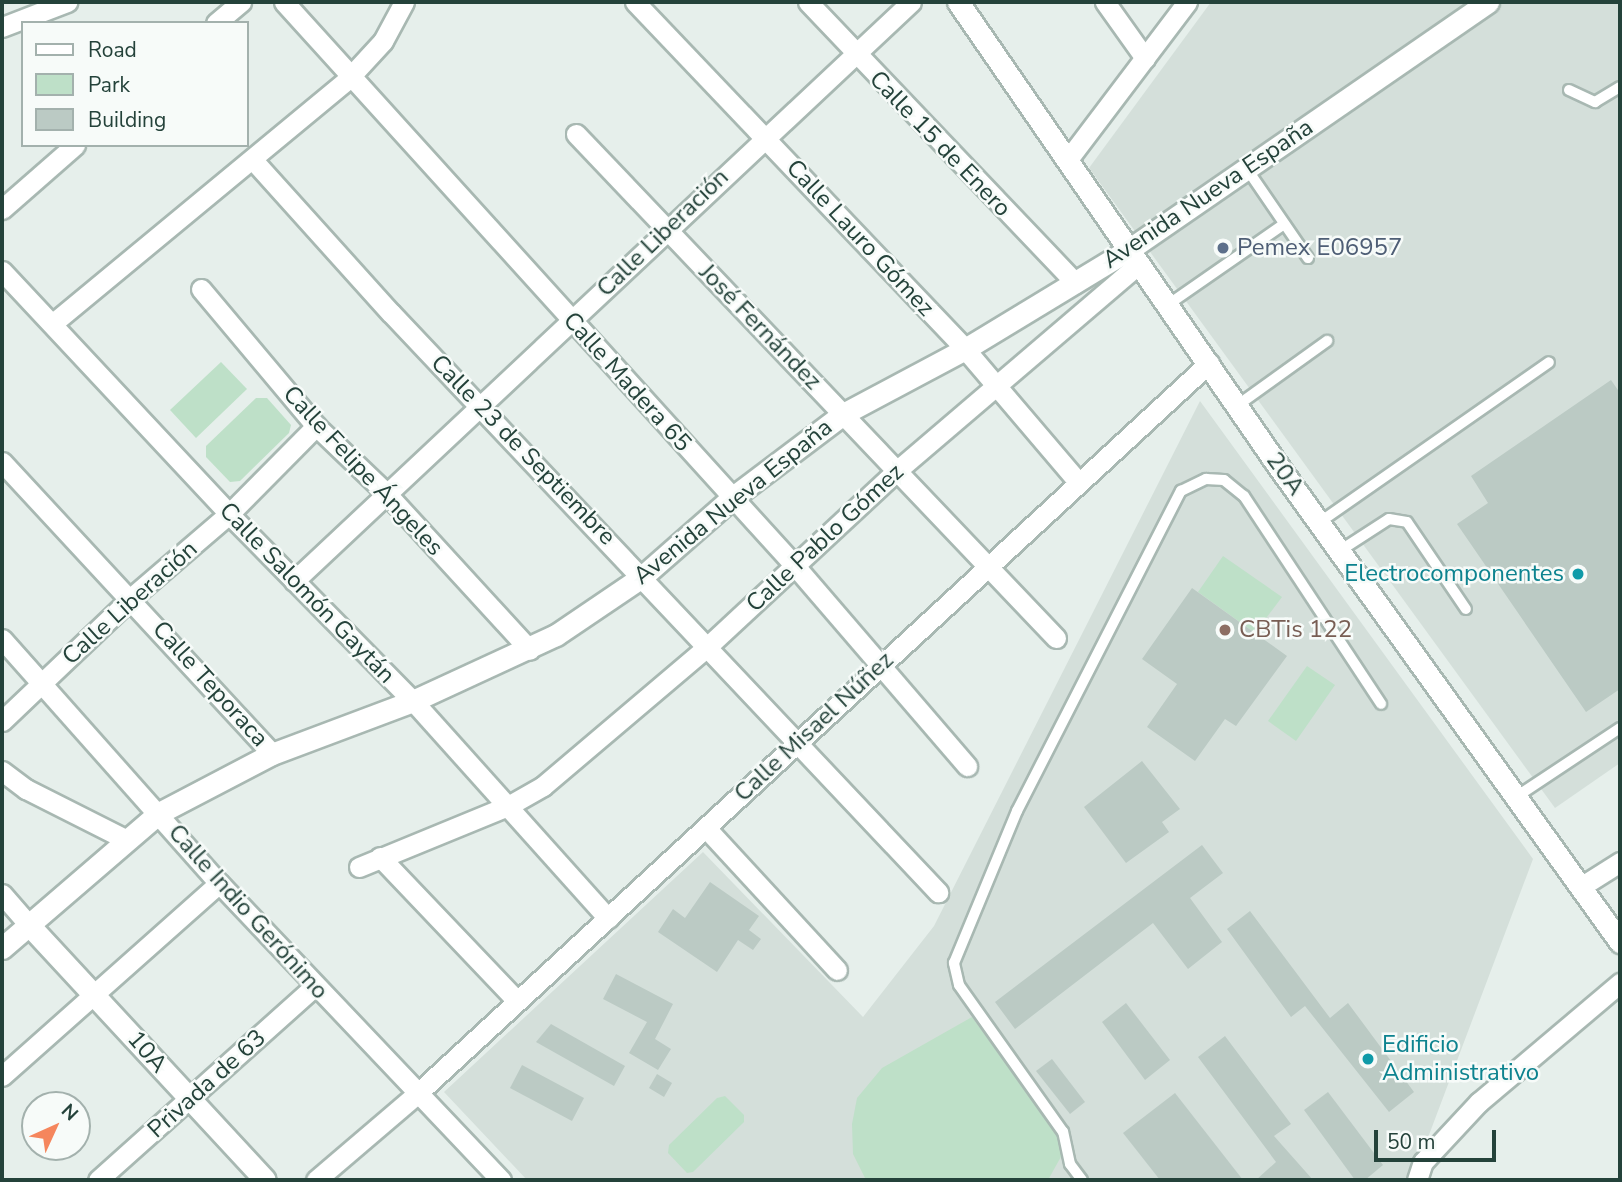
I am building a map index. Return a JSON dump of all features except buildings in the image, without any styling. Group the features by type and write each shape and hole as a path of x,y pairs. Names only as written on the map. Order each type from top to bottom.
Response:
{"main road":[{"name":"20A","path":"958,2 1320,522 1519,795 1620,942"},
{"name":"Avenida Nueva España","path":"2,948 125,839 159,813 272,754 413,701 530,650 643,576 733,497 843,414 965,348 1076,283 1135,256 1247,168 1488,2"},
{"name":"10A","path":"29,925 95,993 189,1100 265,1180"}],"street":[{"path":"2,27 67,2"},
{"path":"218,21 241,2"},
{"name":"Calle Madera 65","path":"284,2 349,78 795,566 967,766"},
{"path":"52,324 349,78 393,28 404,2"},
{"name":"Calle Lauro Gómez","path":"635,2 965,348 995,387 1078,482"},
{"name":"Calle 15 de Enero","path":"808,2 853,54 1076,283"},
{"name":"Calle Liberación","path":"294,581 385,492 911,2"},
{"path":"1105,2 1145,58"},
{"path":"1069,158 1187,2"},
{"name":"José Fernández","path":"576,134 843,414 894,472 1056,638"},
{"path":"2,209 73,147"},
{"name":"Calle 23 de Septiembre","path":"253,159 478,405 643,576 795,743 938,892"},
{"name":"Calle Pablo Gómez","path":"508,806 543,786 707,647 894,472 995,387 1135,256"},
{"name":"Calle Salomón Gaytán","path":"2,271 229,514 413,701 608,918"},
{"name":"Calle Felipe Ángeles","path":"201,289 316,426 385,492 530,650"},
{"name":"Calle Misael Núñez","path":"316,1180 419,1092 1209,363"},
{"name":"Calle Liberación","path":"2,721 132,597 229,514 316,426"},
{"name":"Calle Teporaca","path":"2,462 132,597 272,754"},
{"name":"Calle Indio Gerónimo","path":"2,639 314,987 419,1092 500,1180"},
{"path":"2,772 26,789 125,839"},
{"path":"359,867 508,806"},
{"path":"706,828 837,970"},
{"path":"380,858 516,1000"},
{"path":"1582,886 1620,862"},
{"path":"2,1076 219,883"},
{"path":"2,894 29,925"},
{"path":"1419,1179 1423,1162 1479,1102 1620,983"},
{"name":"Privada de 63","path":"98,1180 314,987"}],"lane":[{"path":"1569,90 1595,102 1620,87"},
{"path":"1247,168 1308,258"},
{"path":"1169,304 1284,223"},
{"path":"1238,405 1327,341"},
{"path":"1320,522 1549,362"},
{"path":"1082,1180 1070,1164 1063,1132 959,985 954,963 1017,811 1181,491 1206,479 1224,481 1244,496 1381,704"},
{"path":"1341,551 1389,519 1407,522 1466,609"},
{"path":"1519,795 1620,728"}],"shaded area":[{"path":"1211,2 1620,2 1620,763 1555,808 1089,168"},
{"name":"CBTis 122","path":"1200,401 1533,859 1412,1180 527,1180 444,1092 703,852 863,1017 934,926"}],"green space":[{"path":"221,362 247,389 196,438 170,410"},
{"path":"256,398 267,398 291,425 289,433 240,481 230,482 206,457 206,446"},
{"path":"1223,556 1282,597 1255,633 1198,592"},
{"path":"1307,666 1335,685 1296,741 1268,721"},
{"path":"972,1017 1067,1146 1048,1180 866,1180 853,1154 852,1124 857,1098 882,1068"},
{"path":"725,1096 744,1115 744,1122 693,1172 687,1173 668,1153 669,1145 717,1098"}],"place":[{"name":"Pemex E06957","path":"1223,248"},
{"name":"Electrocomponentes","path":"1578,574"},
{"name":"CBTis 122","path":"1225,630"},
{"name":"Edificio Administrativo","path":"1368,1059"}]}
